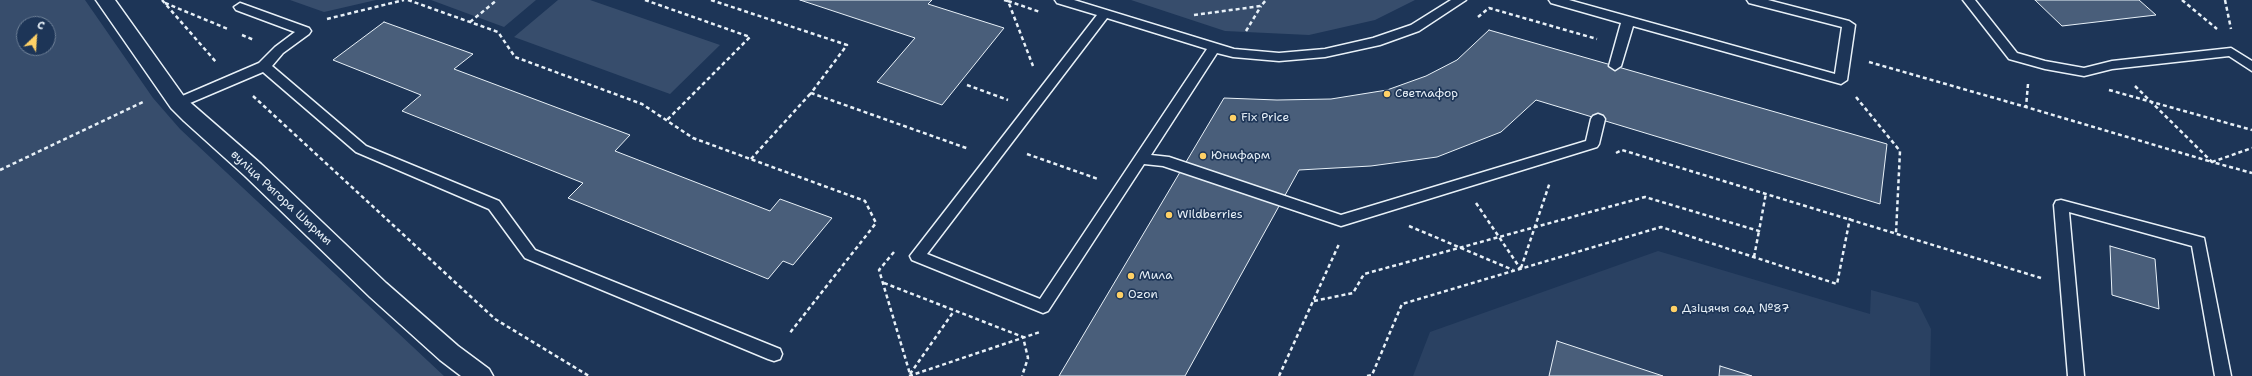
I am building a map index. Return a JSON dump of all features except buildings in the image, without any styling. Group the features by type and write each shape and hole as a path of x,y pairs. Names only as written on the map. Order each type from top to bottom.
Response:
{"street":[{"name":"вуліца Рыгора Шырмы","path":"105,0 178,103 253,170 378,290 449,353 480,376"}],"lane":[{"path":"1061,0 1233,54 1279,57 1325,53 1376,42 1415,28 1460,0"},
{"path":"1555,0 1841,80 1848,26 1753,0"},
{"path":"1968,0 2013,56 2045,65 2084,72 2112,65 2231,52 2252,67"},
{"path":"240,7 305,31"},
{"path":"1104,14 917,256 1043,306 1214,48"},
{"path":"1615,66 1628,21"},
{"path":"178,103 264,66 279,50 305,31"},
{"path":"264,66 361,149 494,206 530,254 774,354"},
{"path":"1141,159 1164,161 1341,221 1592,144 1598,118"},
{"path":"2076,376 2061,205 2199,242 2223,376"}],"path":[{"path":"305,31 327,19 404,0"},
{"path":"408,0 498,32 515,57 642,104 693,138 864,200 876,223 774,354"},
{"path":"470,22 497,0"},
{"path":"645,0 750,37 667,120"},
{"path":"711,0 847,45 811,93 751,159"},
{"path":"1004,0 1008,1 1035,72"},
{"path":"1193,16 1261,6 1266,0"},
{"path":"2182,0 2221,32"},
{"path":"2225,0 2232,34"},
{"path":"163,1 229,29"},
{"path":"163,1 216,62 496,320 589,376"},
{"path":"1473,21 1489,8 1621,46"},
{"path":"236,32 279,50"},
{"path":"1867,61 2252,173"},
{"path":"2026,107 2029,69 2045,65"},
{"path":"2112,65 2152,102 2212,162"},
{"path":"1841,80 1900,151 1896,233"},
{"path":"967,85 1013,102"},
{"path":"2106,90 2252,130"},
{"path":"811,93 993,158"},
{"path":"0,170 146,101"},
{"path":"1002,145 1122,188"},
{"path":"2212,162 2252,148"},
{"path":"1610,155 1622,150 1850,218 2068,287"},
{"path":"1521,269 1552,176"},
{"path":"1754,257 1766,193"},
{"path":"1313,301 1353,293 1364,274 1645,197 1759,231"},
{"path":"1481,198 1474,200 1521,269"},
{"path":"1367,376 1372,375 1402,304 1661,227 1837,284 1850,218"},
{"path":"1402,223 1514,271"},
{"path":"1279,376 1340,242"},
{"path":"883,283 1023,337"},
{"path":"909,375 954,311"},
{"path":"909,375 1045,330"},
{"path":"1022,376 1028,358 1023,337"}],"shaded area":[{"path":"0,0 85,0 153,98 180,129 444,376 0,376"},
{"path":"290,0 376,0 324,12"},
{"path":"431,0 536,0 504,27"},
{"path":"558,0 590,0 720,45 670,94 514,37"},
{"path":"1131,0 1415,0 1375,20 1309,35 1225,31"},
{"name":"Дзіцячы сад №87","path":"1658,251 1870,314 1871,290 1918,303 1931,329 1930,376 1413,376 1430,332"}],"place":[{"name":"Светлафор","path":"1387,94"},
{"name":"Fix Price","path":"1233,118"},
{"name":"Юнифарм","path":"1203,156"},
{"name":"Wildberries","path":"1169,215"},
{"name":"Мила","path":"1131,276"},
{"name":"Ozon","path":"1120,295"},
{"name":"Дзіцячы сад №87","path":"1674,309"}]}
